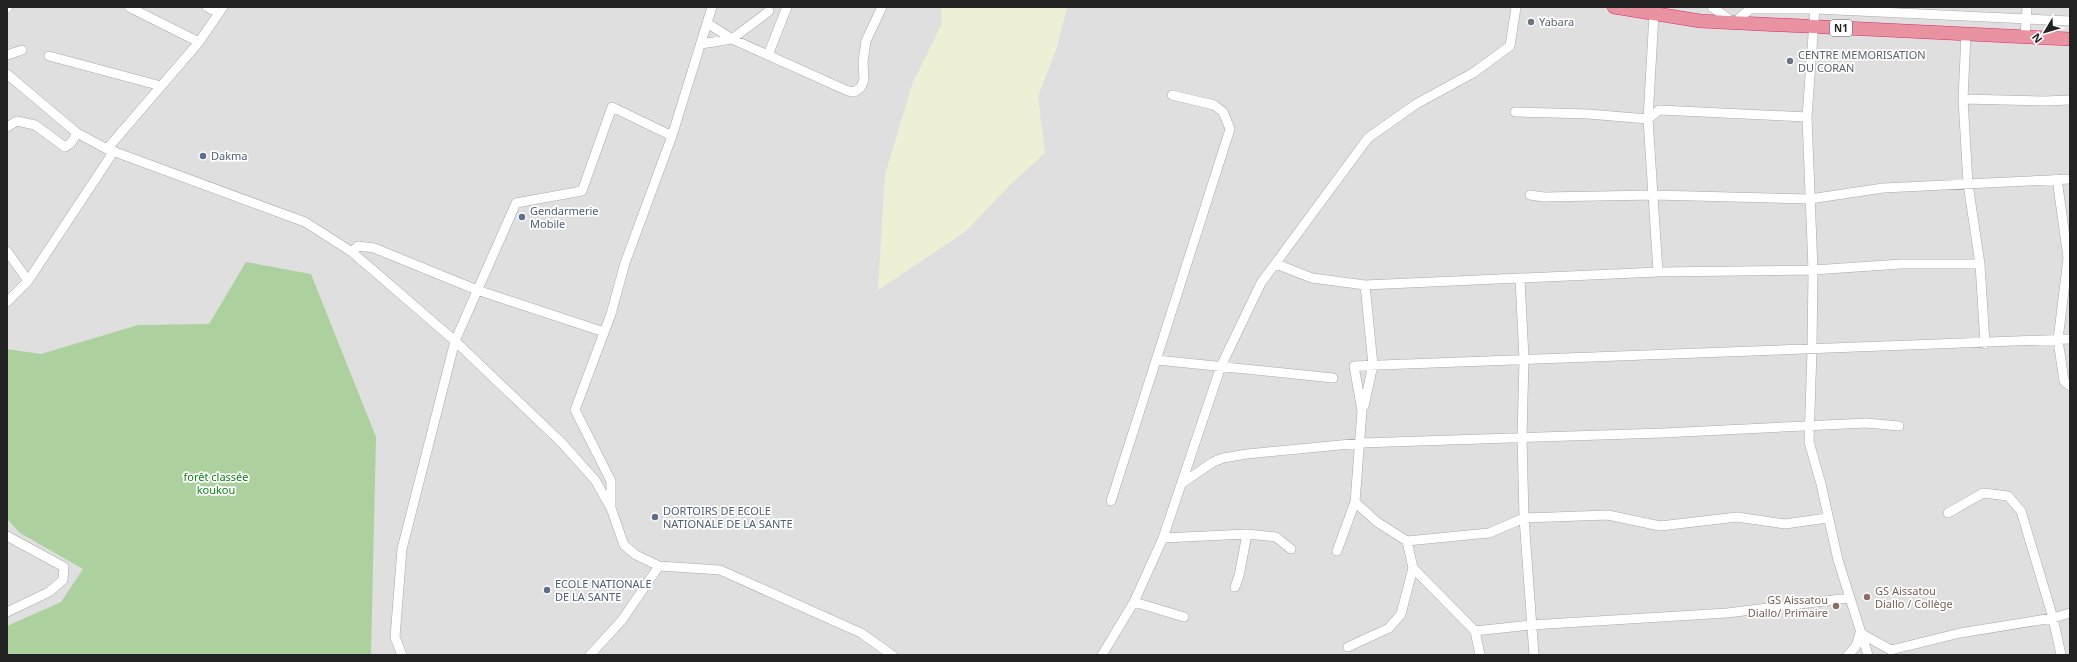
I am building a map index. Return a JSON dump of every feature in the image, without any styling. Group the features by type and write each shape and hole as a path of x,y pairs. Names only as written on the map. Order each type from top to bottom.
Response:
{"highway":[{"name":"N1","path":"1614,7 1649,11 1700,21 2070,39"}],"street":[{"path":"129,7 199,42"},
{"path":"7,302 28,281 111,150 161,86 199,42 221,10 207,7"},
{"path":"611,508 611,481 575,410 604,332 625,263 672,136 712,7"},
{"path":"768,55 787,7"},
{"path":"707,24 732,39 848,91 854,92 861,88 864,80 863,62 866,41 882,7"},
{"path":"1102,655 1134,602 1162,538 1221,366 1261,283 1368,138 1416,104 1473,73 1510,46 1516,7"},
{"path":"1712,7 1734,23 1750,9 1815,8 1973,12 2025,19 2070,21"},
{"path":"2025,36 2027,7"},
{"path":"1815,8 1807,117 1813,270 1812,350 1808,427 1809,442 1849,598 1868,655"},
{"path":"701,44 732,39 767,9 781,19"},
{"path":"1649,11 1648,119 1658,272"},
{"path":"1966,34 1963,98 1968,184 1980,264 1985,344"},
{"path":"7,55 22,50"},
{"path":"49,56 161,86"},
{"path":"7,74 77,133 111,150 305,222 352,252 455,341 562,443 595,480 611,508 624,545 636,555 660,566 720,570 861,633 892,655"},
{"path":"1111,501 1230,129 1223,112 1214,105 1172,95"},
{"path":"1963,98 2044,101 2070,100"},
{"path":"402,655 395,637 402,549 455,341 516,203 582,190 612,107 672,136"},
{"path":"1515,112 1588,114 1648,119 1659,110 1807,117"},
{"path":"7,127 17,121 35,125 65,147 71,143 77,133"},
{"path":"2057,179 2069,258 2058,340 2064,381 2070,386"},
{"path":"1530,195 1544,197 1654,195 1810,199 1883,188 2070,179"},
{"path":"352,252 358,246 374,248 477,290 604,332"},
{"path":"7,251 28,281"},
{"path":"1276,264 1312,278 1365,285 1658,272 1813,270 1901,264 1980,264"},
{"path":"1520,279 1524,359 1522,437 1524,518 1534,655"},
{"path":"1337,551 1355,502 1361,443 1362,411 1373,365 1365,285"},
{"path":"1362,411 1354,366 1985,344 2070,339"},
{"path":"1157,360 1333,378"},
{"path":"1181,484 1213,462 1223,458 1247,454 1361,443 1808,427 1866,423 1899,426"},
{"path":"1948,513 1983,493 2008,496 2021,512 2052,618 2061,655"},
{"path":"1355,502 1377,522 1407,541 1488,533 1524,518 1608,515 1660,526 1737,517 1785,524 1828,518"},
{"path":"1162,538 1247,534 1276,537 1291,549"},
{"path":"1235,587 1239,576 1247,534"},
{"path":"7,536 64,567 62,580 49,592 7,612"},
{"path":"1348,647 1389,628 1401,614 1413,568 1407,541"},
{"path":"590,655 622,620 660,566"},
{"path":"1413,568 1475,631 1480,655"},
{"path":"1475,631 1531,625 1727,613 1849,598"},
{"path":"1134,602 1184,617"},
{"path":"1860,633 1891,650 1960,634 2052,618 2070,613"},
{"path":"1848,655 1856,646 1860,633"}],"shaded area":[{"path":"7,7 2070,7 2070,655 7,655"}],"green space":[{"path":"941,7 1067,7 1056,50 1038,96 1045,153 1010,185 966,231 878,290 885,175 912,85 942,23"},
{"name":"forêt classée koukou","path":"246,262 311,274 376,437 371,655 7,655 7,626 61,602 83,569 20,533 7,519 7,349 41,354 138,325 209,324"}],"place":[{"name":"Yabara","path":"1531,22"},
{"name":"CENTRE MEMORISATION DU CORAN","path":"1790,61"},
{"name":"Dakma","path":"203,156"},
{"name":"Gendarmerie Mobile","path":"522,217"},
{"name":"DORTOIRS DE ECOLE NATIONALE DE LA SANTE","path":"655,517"},
{"name":"ECOLE NATIONALE DE LA SANTE","path":"547,590"},
{"name":"GS Aissatou Diallo / Collège","path":"1867,597"},
{"name":"GS Aissatou Diallo/ Primaire","path":"1836,606"}]}
